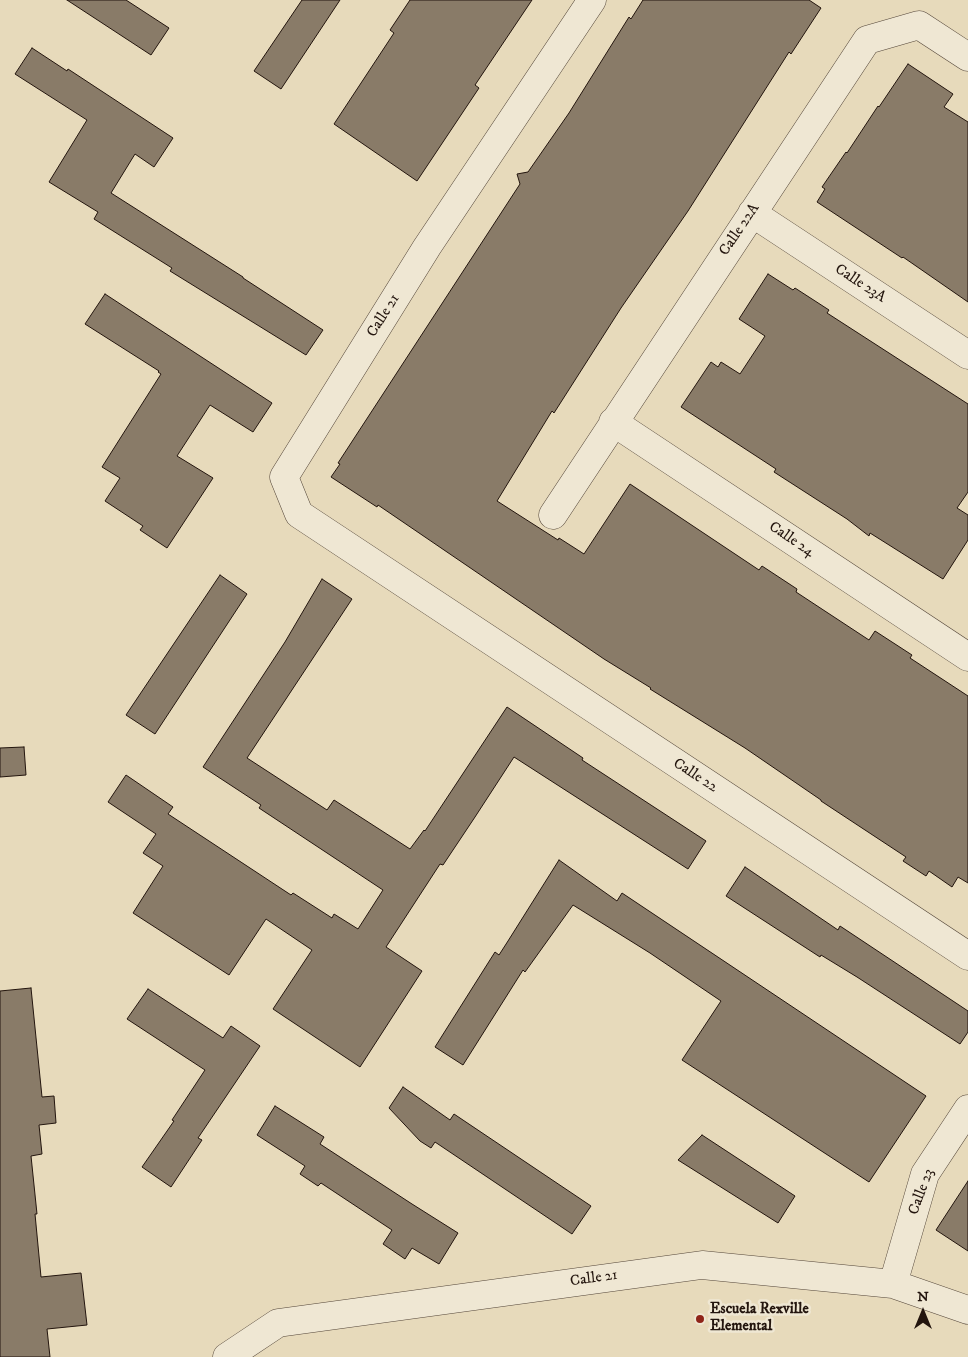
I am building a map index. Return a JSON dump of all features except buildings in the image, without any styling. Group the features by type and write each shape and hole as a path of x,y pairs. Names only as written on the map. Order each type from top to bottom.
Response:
{"street":[{"name":"Calle 21","path":"422,596 299,514 284,476 427,247 592,0"},
{"name":"Calle 22A","path":"553,515 867,40 919,25 968,57"},
{"name":"Calle 23A","path":"752,213 968,355"},
{"name":"Calle 24","path":"613,422 968,657"},
{"name":"Calle 22","path":"422,596 968,956"},
{"name":"Calle 23","path":"894,1284 925,1174 968,1109"},
{"name":"Calle 21","path":"227,1357 278,1323 702,1265 894,1284 968,1310"}],"place":[{"name":"Escuela Rexville Elemental","path":"700,1319"}]}
